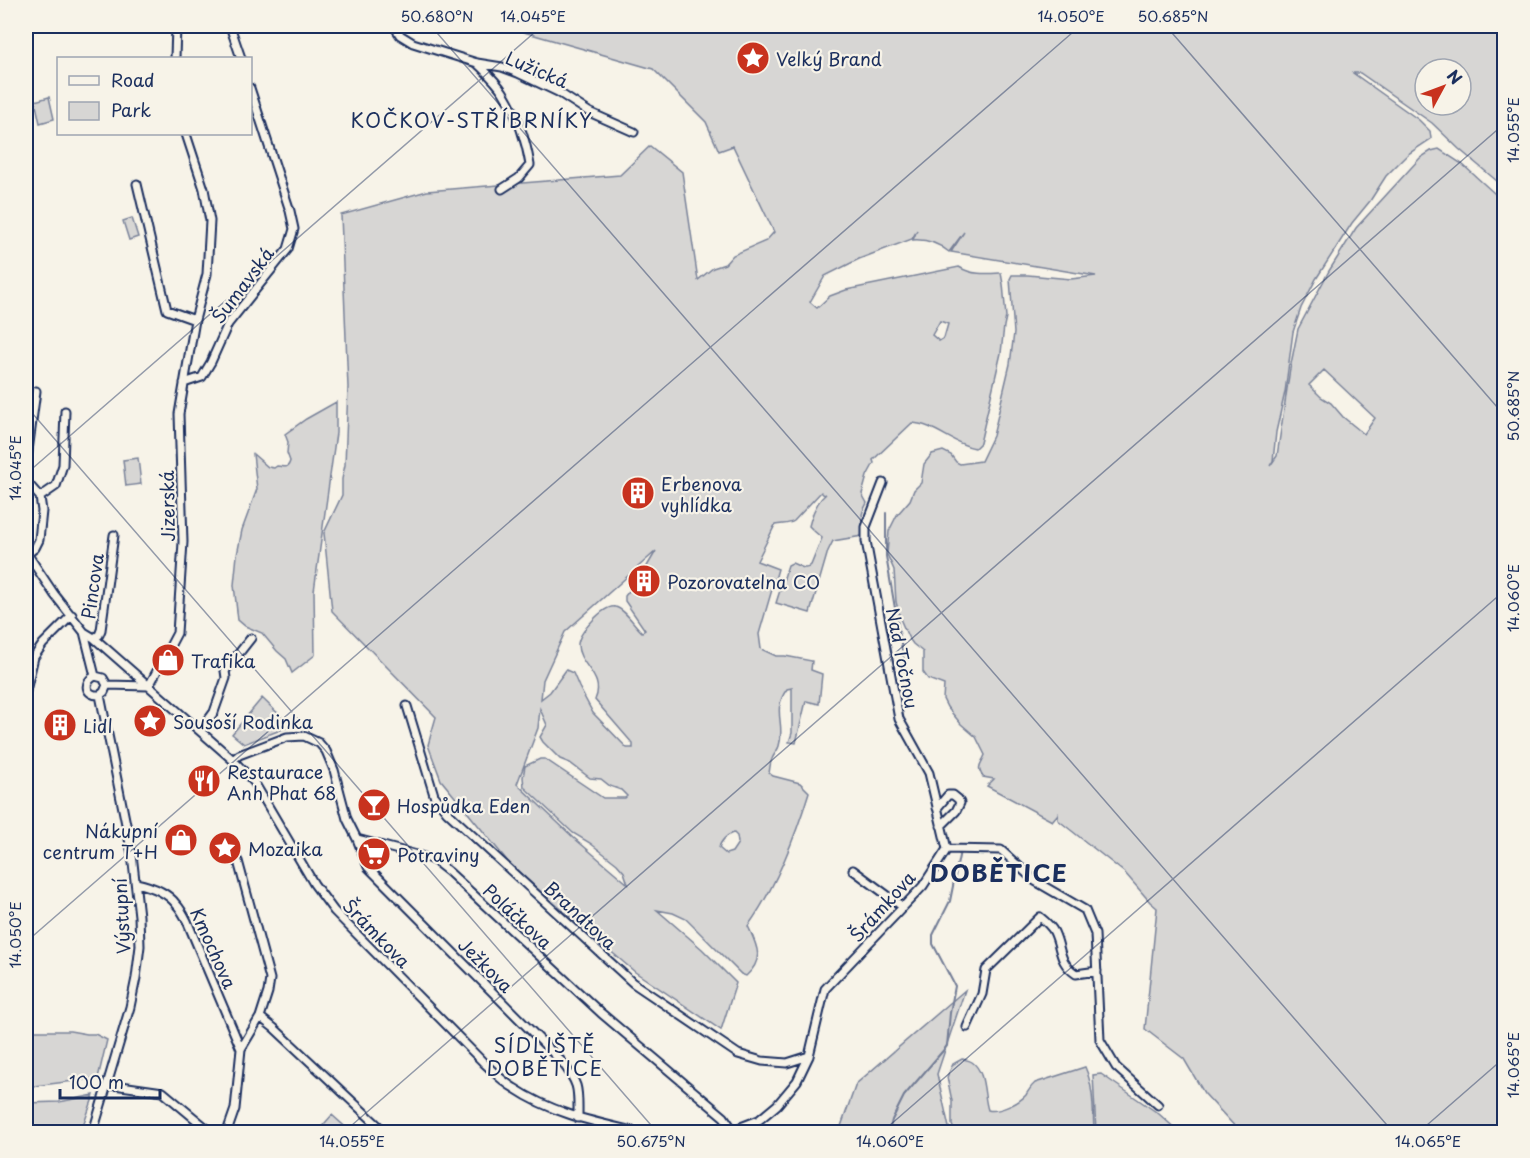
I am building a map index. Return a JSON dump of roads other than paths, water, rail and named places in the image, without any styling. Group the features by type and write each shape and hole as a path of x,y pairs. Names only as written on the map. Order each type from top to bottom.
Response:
{"street":[{"path":"174,57 176,26"},
{"path":"230,26 241,57"},
{"name":"Lužická","path":"394,26 400,35 413,43 477,63 502,67 539,82 589,112 634,132"},
{"path":"477,63 503,93 518,122 528,151 530,165 519,178 502,189"},
{"name":"Šumavská","path":"184,383 202,377 228,324 288,249 294,229 252,94"},
{"name":"Jizerská","path":"149,686 177,633 183,542 179,414 195,320 207,274 210,221 204,189 186,135"},
{"path":"137,184 167,310 195,320"},
{"path":"26,466 36,391"},
{"path":"40,497 56,486 63,465 65,411"},
{"path":"26,481 40,497 42,511 39,540 35,548 26,553 84,632 95,676"},
{"name":"Nad Točnou","path":"883,483 866,527 866,541 899,719 929,773 947,849"},
{"name":"Pincova","path":"94,638 101,630 114,535"},
{"path":"26,691 34,657 43,644 72,615"},
{"name":"Šrámkova","path":"84,632 94,638 200,730 254,782 314,884 334,911 485,1064 505,1081 551,1109 637,1132"},
{"path":"200,730 214,712 226,678 225,671 251,638"},
{"path":"95,676 103,678 107,686 104,693 100,695 92,694 87,686 95,676"},
{"path":"107,686 149,686"},
{"name":"Výstupní","path":"93,1132 130,1007 136,978 140,936 140,916 132,855 100,695"},
{"name":"Brandtova","path":"407,706 434,795 447,812 633,983 738,1054 762,1061 787,1063 809,1056"},
{"path":"233,760 239,754 287,737 304,736 319,743 326,751 334,770 347,819 357,838"},
{"path":"937,808 948,795 953,795 960,803 956,811 941,826"},
{"name":"Ježkova","path":"357,838 368,867 562,1062 574,1078 578,1089 578,1118"},
{"name":"Poláčkova","path":"357,838 435,861 450,872 601,1013 724,1116 730,1131"},
{"path":"947,849 1001,850 1035,881 1085,910 1095,934 1100,1040 1116,1067 1158,1105"},
{"name":"Šrámkova","path":"730,1131 759,1120 777,1105 797,1081 809,1056 825,989 923,886 947,849"},
{"name":"Kmochova","path":"227,1132 235,1109 241,1048 260,1017 270,979 238,861"},
{"path":"853,870 903,907"},
{"name":"Kmochova","path":"136,883 148,886 177,904 187,921 241,1048"},
{"path":"966,1027 982,994 986,970 1040,917 1053,930 1062,960 1068,969 1076,974 1097,971"},
{"path":"260,1017 385,1132"},
{"path":"107,1084 163,1092 211,1132"}],"waterway":[{"path":"886,513 886,556 907,678"},
{"path":"889,1132 892,1120 904,1096 947,1046 955,986 933,944 933,935 950,901 960,851"}],"place":[{"name":"Velký Brand","path":"753,58"},
{"name":"Erbenova vyhlídka","path":"638,493"},
{"name":"Pozorovatelna CO","path":"644,581"},
{"name":"Trafika","path":"168,660"},
{"name":"Sousoší Rodinka","path":"150,721"},
{"name":"Lidl","path":"60,725"},
{"name":"Restaurace Anh Phat 68","path":"204,781"},
{"name":"Hospůdka Eden","path":"374,805"},
{"name":"Nákupní centrum T+H","path":"181,840"},
{"name":"Mozaika","path":"225,848"},
{"name":"Potraviny","path":"374,854"}],"district":[{"name":"KOČKOV-STŘÍBRNÍKY","path":"472,120"},
{"name":"DOBĚTICE","path":"999,872"},
{"name":"SÍDLIŠTĚ DOBĚTICE","path":"545,1056"}]}
